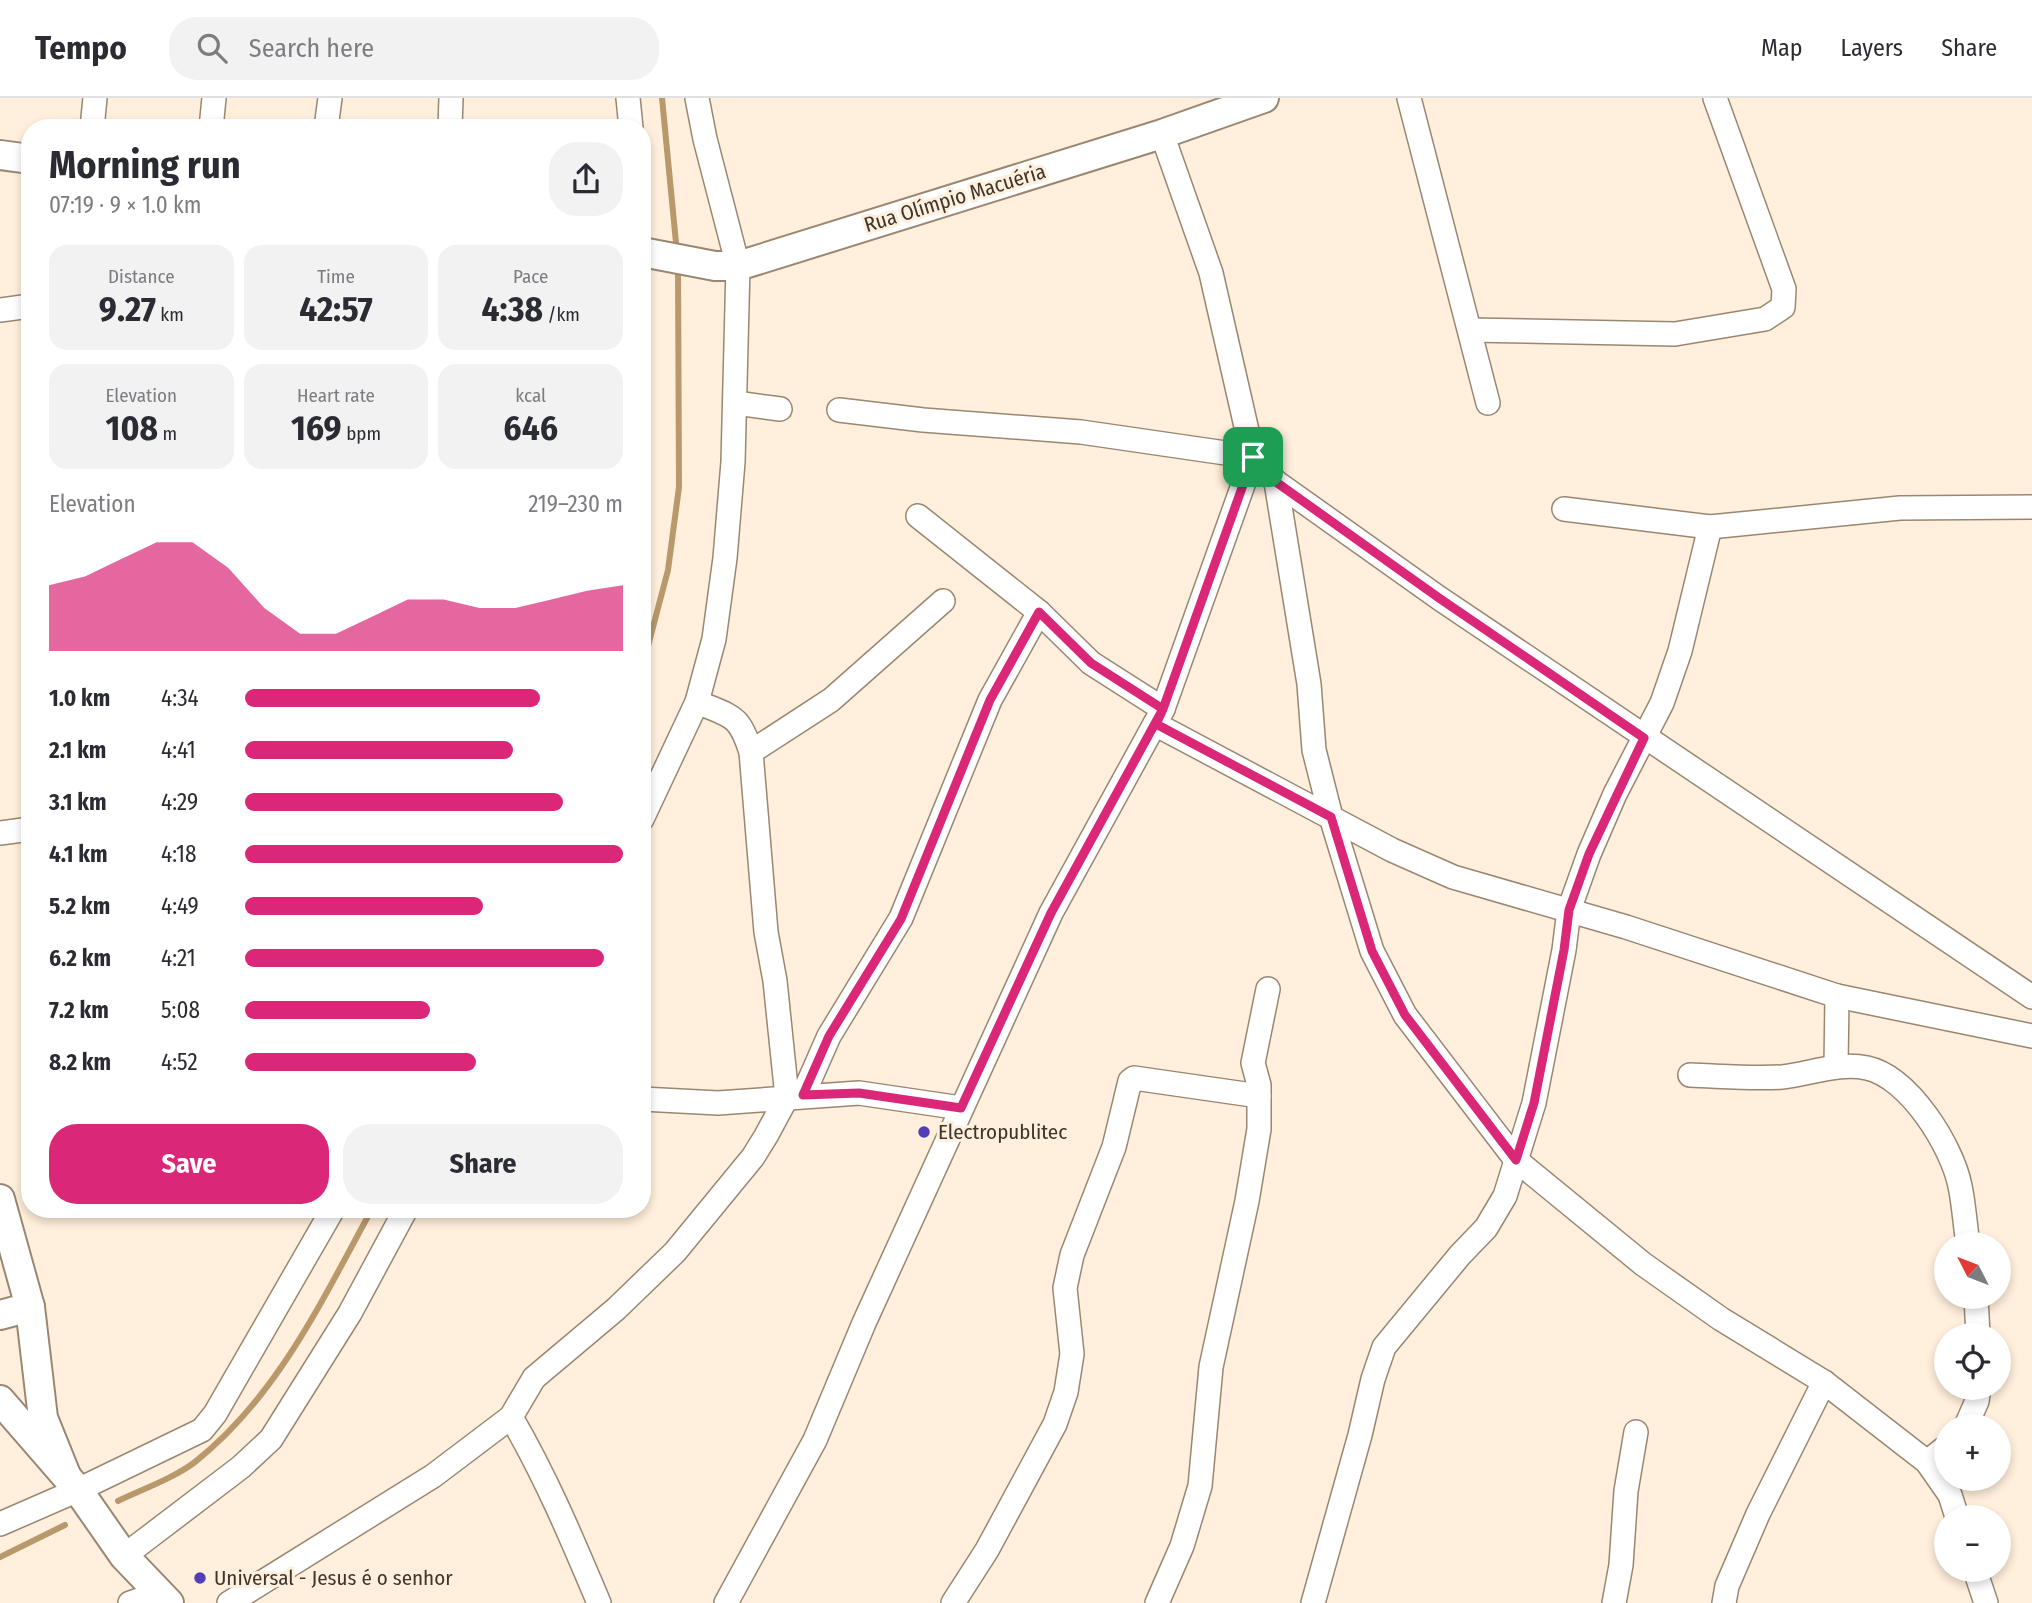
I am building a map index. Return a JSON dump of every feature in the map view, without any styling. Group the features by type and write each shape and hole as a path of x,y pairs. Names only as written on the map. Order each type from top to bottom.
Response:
{"street":[{"path":"93,119 95,98"},
{"path":"212,119 214,98"},
{"path":"327,119 330,98"},
{"path":"450,119 451,98"},
{"path":"628,98 630,119"},
{"path":"651,800 697,702 714,639 724,558 736,403 726,266 697,98"},
{"name":"Rua Olímpio Macuéria","path":"651,254 726,266 1163,134 1212,108 1264,98"},
{"path":"1409,98 1488,403"},
{"path":"1470,330 1675,334 1765,319 1783,307 1784,289 1715,98"},
{"path":"1163,134 1211,273 1253,457 1276,482 1439,598 1644,738 2032,997"},
{"path":"0,155 21,158"},
{"path":"0,310 21,307"},
{"path":"736,403 780,409"},
{"path":"839,410 923,420 1082,432 1253,457"},
{"path":"726,1603 815,1440 864,1323 1051,913 1159,717 1253,457"},
{"path":"1276,482 1309,684 1314,750 1331,817 1372,951 1405,1015 1516,1160 1643,1264 1721,1319 1825,1382 1927,1462 1950,1495 1953,1505"},
{"path":"1563,509 1710,527 1900,508 2032,507"},
{"path":"918,516 1039,612 1091,663 1159,717 1392,850 1453,877 1569,910 1837,996 2032,1036"},
{"path":"1314,1603 1373,1379 1384,1347 1421,1300 1486,1228 1505,1196 1534,1103 1564,950 1569,910 1594,842 1662,703 1680,652 1710,527"},
{"path":"751,752 831,700 943,601"},
{"path":"229,1603 433,1476 510,1417 534,1378 616,1308 675,1252 754,1157 795,1096 901,919 990,700 1039,612"},
{"path":"697,702 733,718 743,727 751,752 766,932 795,1096"},
{"path":"0,833 21,830"},
{"path":"1157,1603 1182,1546 1200,1486 1211,1367 1247,1200 1259,1129 1259,1096 1253,1063 1268,989"},
{"path":"1836,1067 1837,996"},
{"path":"1690,1075 1782,1077 1836,1067 1867,1068 1885,1076 1913,1099 1933,1125 1950,1155 1960,1185 1966,1232"},
{"path":"953,1603 986,1550 1055,1424 1072,1354 1065,1288 1072,1255 1114,1147 1130,1081 1134,1078 1259,1096"},
{"path":"651,1099 718,1103 859,1093 961,1108"},
{"path":"0,1199 30,1307 43,1418 72,1482"},
{"path":"0,1524 72,1482 202,1430 215,1414 328,1218"},
{"path":"124,1556 241,1467 271,1439 350,1313 401,1218"},
{"path":"0,1315 30,1307"},
{"path":"1724,1603 1727,1586 1758,1514 1825,1382"},
{"path":"0,1400 72,1482 124,1556 164,1598"},
{"path":"510,1417 560,1509 599,1603"},
{"path":"1614,1603 1621,1565 1626,1491 1636,1432"},
{"path":"1927,1462 1934,1456"},
{"path":"1979,1582 1986,1603"},
{"path":"130,1603 164,1598"}],"waterway":[{"path":"662,98 677,253"},
{"path":"651,635 668,570 679,487 678,267"},
{"path":"118,1501 187,1468 224,1436 251,1407 296,1345 367,1218"},
{"path":"0,1557 65,1525"}],"place":[{"name":"Electropublitec","path":"924,1132"},
{"name":"Universal - Jesus é o senhor","path":"200,1578"}],"route":[{"path":"1253,457 1163,709 1051,913 961,1108 859,1093 803,1095 810,1073 829,1036 901,919 943,810 990,700 1017,647 1039,612 1091,663 1163,709 1156,724 1331,817 1372,951 1405,1015 1516,1160 1534,1103 1564,950 1569,910 1615,794 1644,738 1439,598 1276,482 1253,457"}]}
